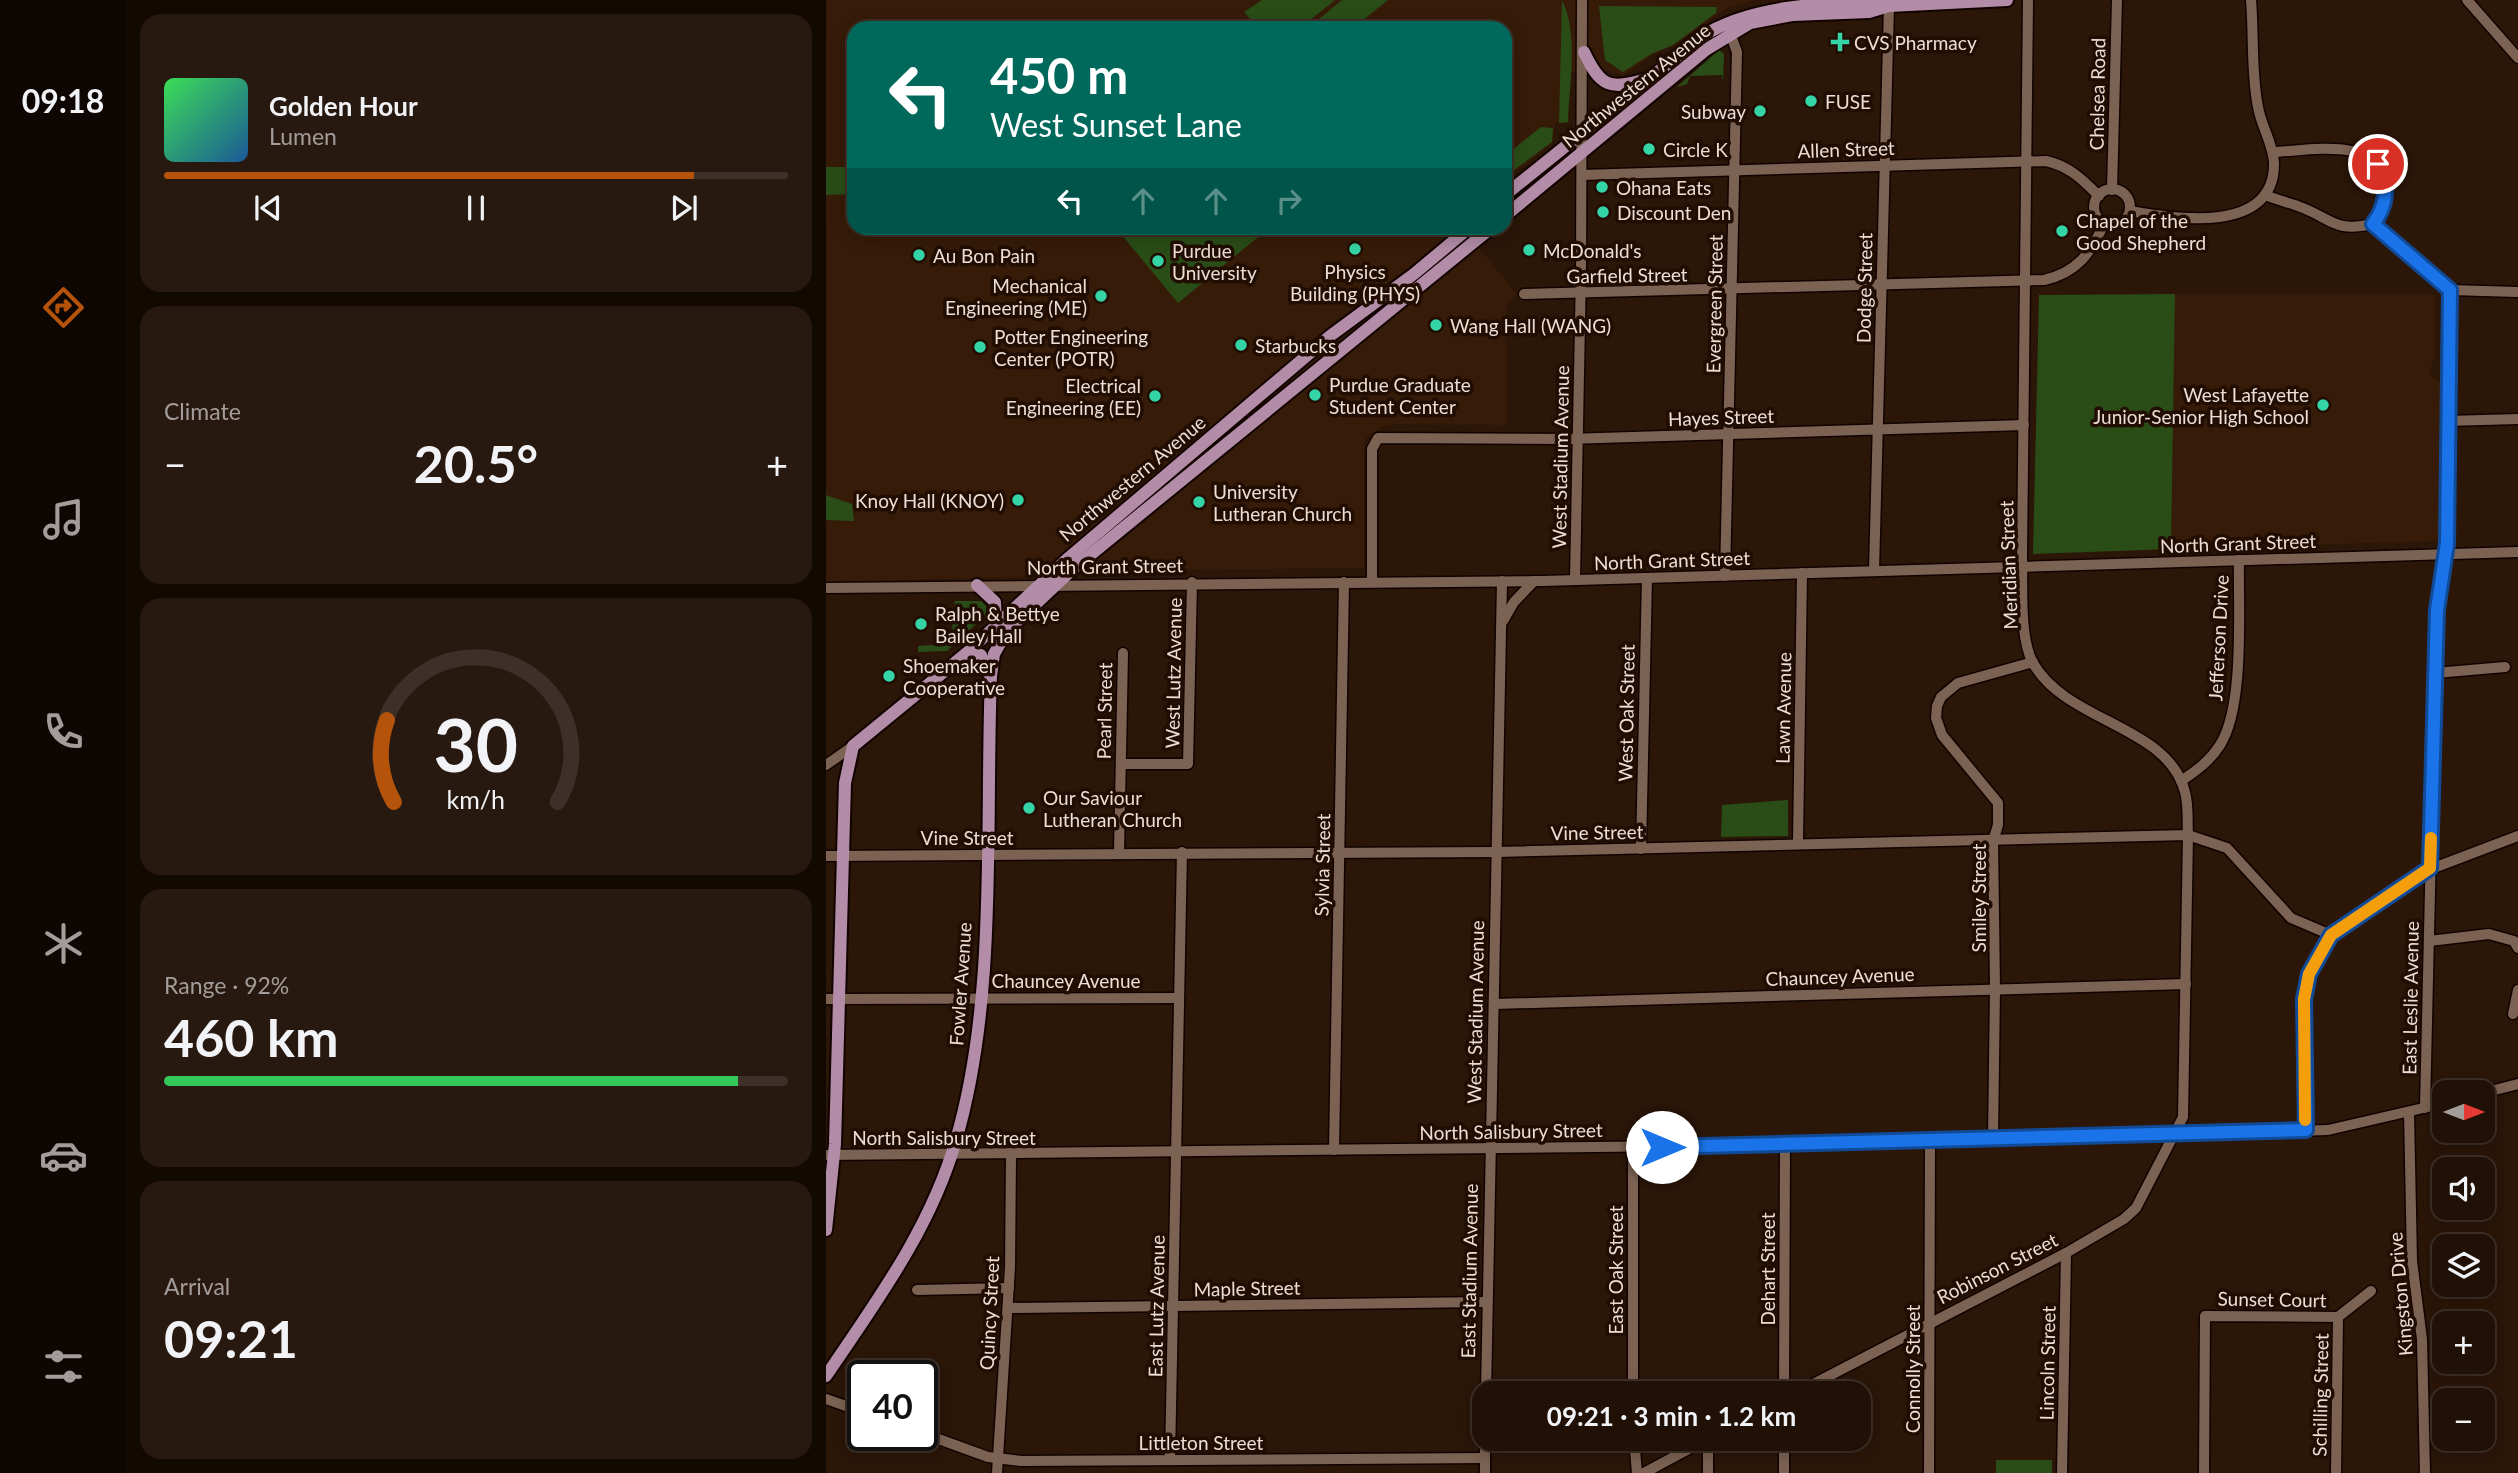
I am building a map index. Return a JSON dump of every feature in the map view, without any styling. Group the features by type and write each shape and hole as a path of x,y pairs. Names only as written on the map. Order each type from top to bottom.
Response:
{"main road":[{"name":"Northwestern Avenue","path":"1512,210 1730,33 1766,19 1869,12 1889,6 2007,0"},
{"name":"Northwestern Avenue","path":"1512,190 1701,37 1744,14 1793,4 1869,2 1889,6"},
{"path":"1584,52 1593,71 1608,84 1623,86 1649,78"},
{"name":"Northwestern Avenue","path":"853,746 968,652 1040,584 1330,336 1460,235"},
{"name":"Northwestern Avenue","path":"1058,583 1482,235"},
{"name":"Fowler Avenue","path":"826,1376 908,1251 951,1155 974,1064 981,998 990,676 994,654 1007,631 1058,583"},
{"path":"977,585 995,602 996,624"},
{"path":"968,652 981,655 990,676"},
{"path":"826,1230 829,1152 836,1090 832,999 843,856 845,783 853,746"}],"street":[{"name":"West Stadium Avenue","path":"1575,580 1584,52 1582,0"},
{"name":"Meridian Street","path":"2028,0 2022,568 2026,632 2033,662"},
{"name":"Chelsea Road","path":"2112,190 2117,0"},
{"path":"2130,211 2173,218 2225,216 2254,207 2265,195 2272,179 2273,152 2256,98 2251,0"},
{"path":"2467,0 2518,58"},
{"name":"Dodge Street","path":"1874,571 1889,6"},
{"name":"Evergreen Street","path":"1725,576 1737,52 1730,33"},
{"path":"2265,195 2305,209 2335,226 2354,228 2373,224 2380,215 2386,190 2384,177 2372,159 2347,150 2273,152"},
{"name":"Allen Street","path":"1582,175 2026,161 2061,164 2079,176 2099,196"},
{"path":"2112,190 2126,196 2130,211 2120,224 2104,223 2095,211 2099,196 2112,190"},
{"name":"Garfield Street","path":"1524,294 2025,282 2052,278 2076,266 2096,243 2104,223"},
{"path":"2373,224 2450,290 2518,292"},
{"name":"East Leslie Avenue","path":"2425,1108 2437,610 2446,554 2450,290"},
{"path":"2447,421 2518,419"},
{"name":"Hayes Street","path":"1372,581 1372,444 1381,438 1578,438 2024,425"},
{"name":"North Grant Street","path":"826,588 1058,583 1534,581 2518,552"},
{"name":"Jefferson Drive","path":"2181,781 2212,757 2228,728 2235,697 2239,560"},
{"name":"Lawn Avenue","path":"1798,842 1802,573"},
{"name":"West Oak Street","path":"1641,849 1647,578"},
{"name":"West Stadium Avenue","path":"1489,1149 1502,581"},
{"path":"1501,625 1514,602 1534,581"},
{"name":"Sylvia Street","path":"1334,1150 1344,582"},
{"name":"West Lutz Avenue","path":"1121,764 1188,764 1192,583"},
{"name":"Pearl Street","path":"1119,853 1123,653"},
{"path":"2033,662 2065,697 2149,744 2174,768 2185,793 2188,835 2183,1117 2173,1133"},
{"name":"Smiley Street","path":"1993,1138 1996,988 1993,841 1998,825 1998,803 1942,734 1936,718 1937,706 1941,697 1958,683 2033,662"},
{"path":"2435,673 2505,667"},
{"name":"Northwestern Avenue","path":"826,765 853,746"},
{"name":"Vine Street","path":"826,856 1496,852 1798,842 1993,841 2188,835 2227,848 2291,918 2331,935"},
{"path":"2306,1130 2306,986 2331,935 2430,868 2518,836"},
{"path":"1177,1152 1182,852"},
{"path":"2429,941 2488,934 2514,941 2518,948"},
{"name":"Chauncey Avenue","path":"1494,1004 2186,984"},
{"path":"2513,1014 2518,990"},
{"name":"Chauncey Avenue","path":"832,999 1180,998"},
{"path":"2496,1090 2518,1084"},
{"name":"North Salisbury Street","path":"829,1152 951,1155 1785,1145 2342,1129 2432,1106"},
{"name":"Kingston Drive","path":"2409,1112 2412,1261 2422,1339 2426,1473"},
{"name":"Robinson Street","path":"1819,1381 2066,1254 2131,1214 2173,1133"},
{"name":"Connolly Street","path":"1929,1473 1930,1139"},
{"name":"Dehart Street","path":"1784,1381 1785,1145"},
{"name":"East Oak Street","path":"1633,1147 1633,1381"},
{"name":"East Stadium Avenue","path":"1486,1381 1489,1149"},
{"name":"East Lutz Avenue","path":"1170,1460 1177,1152"},
{"name":"Quincy Street","path":"997,1473 1009,1288 1011,1154"},
{"name":"Lincoln Street","path":"2062,1473 2066,1254"},
{"path":"917,1290 1009,1288"},
{"name":"Sunset Court","path":"2204,1473 2205,1316 2338,1317 2371,1291"},
{"name":"Maple Street","path":"1008,1308 1487,1302"},
{"name":"Schilling Street","path":"2336,1473 2338,1317"},
{"path":"826,1399 847,1406"},
{"name":"Littleton Street","path":"938,1438 998,1458 1021,1461 1485,1458"},
{"path":"1485,1451 1485,1473"},
{"path":"1635,1451 1637,1473"},
{"path":"1644,1473 1686,1451"},
{"path":"1708,1473 1709,1451"},
{"path":"1784,1451 1784,1473"}],"shaded area":[{"name":"Purdue University","path":"826,0 1755,0 1727,8 1673,46 1652,55 1624,75 1608,71 1570,72 1569,123 1555,123 1553,142 1512,175 1512,21 847,21 847,235 1469,235 1517,295 1506,305 1507,425 1396,424 1382,427 1367,437 1364,444 1364,568 1090,571 1072,547 1040,572 1023,577 826,582"},
{"path":"2175,294 2435,294 2435,355 2429,374 2441,383 2440,541 2171,549"}],"green space":[{"path":"1262,0 1335,0 1309,21 1252,21 1244,12"},
{"path":"1342,0 1388,0 1362,21 1316,21"},
{"path":"1562,0 1570,29 1572,60 1568,122 1559,123"},
{"path":"1599,6 1717,7 1716,13 1673,45 1651,54 1623,72 1605,60"},
{"path":"1719,50 1724,54 1723,82 1722,75 1690,76 1687,84 1677,87"},
{"path":"1541,127 1553,128 1552,142 1512,172 1512,150"},
{"path":"826,167 847,167 847,194 826,195"},
{"path":"1122,235 1261,235 1178,303"},
{"path":"2175,294 2171,549 2033,554 2039,295"},
{"path":"826,495 852,504 854,521 826,520"},
{"path":"955,601 981,601 986,606 987,614 947,651 918,652 918,646 934,645 942,637 954,639 952,624"},
{"path":"1788,800 1788,836 1721,837 1722,805"},
{"path":"1996,1460 2052,1460 2052,1473 1996,1473"}],"slow traffic":[{"path":"2305,1120 2304,999 2309,974 2331,935 2430,868 2431,838"}],"place":[{"name":"CVS Pharmacy","path":"1840,42"},
{"name":"FUSE","path":"1811,101"},
{"name":"Subway","path":"1760,111"},
{"name":"Circle K","path":"1649,149"},
{"name":"Ohana Eats","path":"1602,187"},
{"name":"Discount Den","path":"1603,212"},
{"name":"Chapel of the Good Shepherd","path":"2062,231"},
{"name":"Physics Building (PHYS)","path":"1355,249"},
{"name":"McDonald's","path":"1529,250"},
{"name":"Au Bon Pain","path":"919,255"},
{"name":"Purdue University","path":"1158,261"},
{"name":"Mechanical Engineering (ME)","path":"1101,296"},
{"name":"Wang Hall (WANG)","path":"1436,325"},
{"name":"Starbucks","path":"1241,345"},
{"name":"Potter Engineering Center (POTR)","path":"980,347"},
{"name":"Purdue Graduate Student Center","path":"1315,395"},
{"name":"Electrical Engineering (EE)","path":"1155,396"},
{"name":"West Lafayette Junior-Senior High School","path":"2323,405"},
{"name":"Knoy Hall (KNOY)","path":"1018,500"},
{"name":"University Lutheran Church","path":"1199,502"},
{"name":"Ralph & Bettye Bailey Hall","path":"921,624"},
{"name":"Shoemaker Cooperative","path":"889,676"},
{"name":"Our Saviour Lutheran Church","path":"1029,808"}],"route":[{"path":"1662,1147 2306,1130 2304,999 2309,974 2331,935 2430,868 2437,610 2447,543 2450,290 2373,224 2380,215 2386,190 2378,164"}]}
